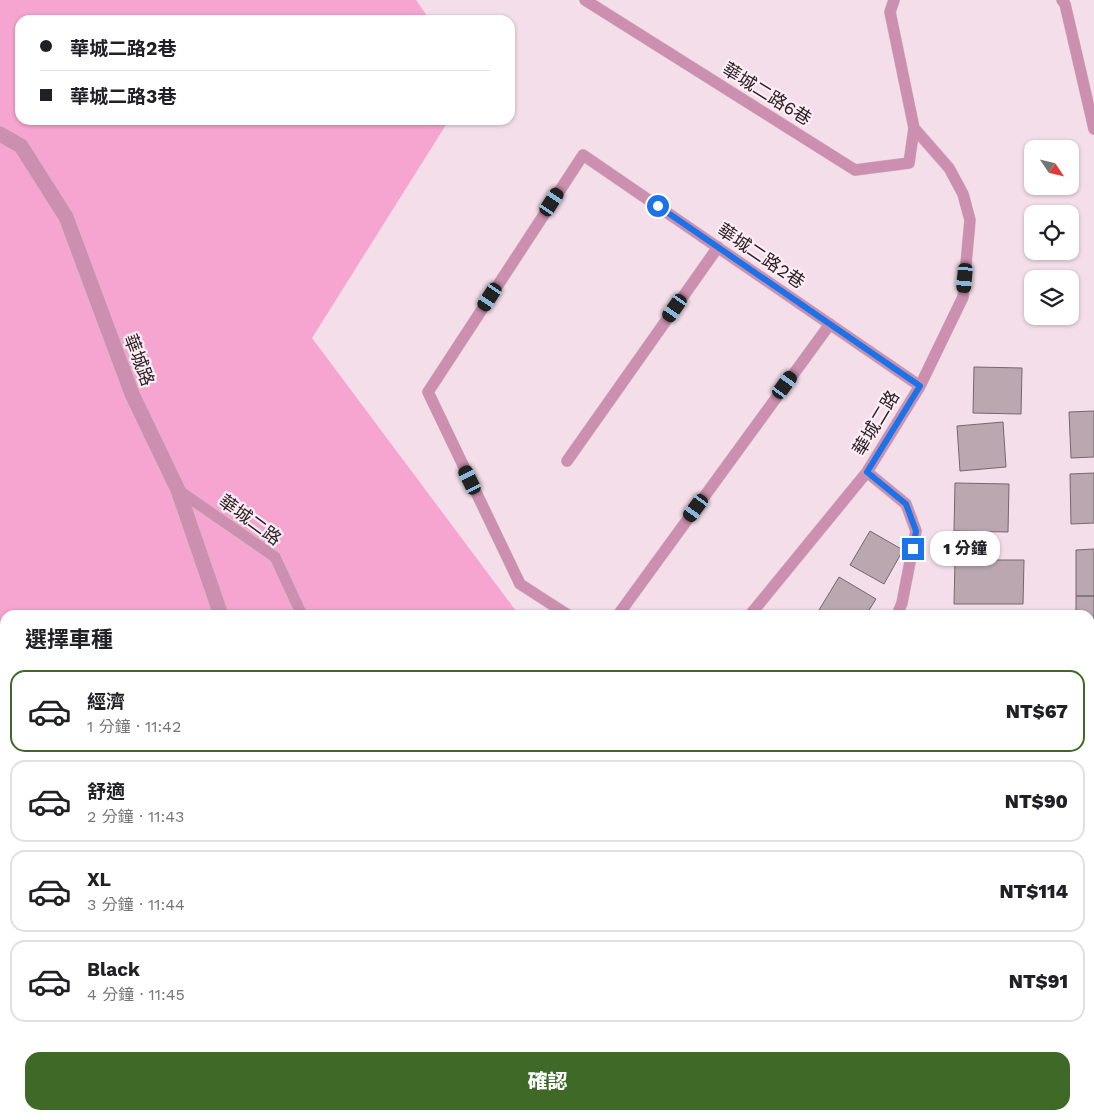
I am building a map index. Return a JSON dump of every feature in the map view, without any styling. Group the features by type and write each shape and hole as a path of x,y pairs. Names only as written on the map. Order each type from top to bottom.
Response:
{"street":[{"name":"華城路","path":"0,134 22,146 66,217 132,394 178,490 219,610"}],"lane":[{"name":"華城二路6巷","path":"585,0 855,170 909,163 914,128"},
{"name":"華城二路","path":"754,610 867,472 920,386 963,297 970,220 963,194 949,168 914,128 890,12 894,0"},
{"path":"1062,0 1065,4 1094,129"},
{"name":"華城二路2巷","path":"560,610 520,584 428,392 583,155 920,386"},
{"path":"567,461 718,247"},
{"path":"622,610 830,324"},
{"path":"867,472 906,504 916,531 899,610"},
{"name":"華城二路","path":"178,490 274,557 300,610"}],"shaded area":[{"path":"0,0 416,0 426,15 15,15 15,125 446,125 312,338 515,610 0,610"}],"building":[{"path":"974,367 1022,368 1021,414 973,413"},
{"path":"1094,411 1094,457 1071,458 1069,412"},
{"path":"1003,422 1006,467 960,471 957,426"},
{"path":"1094,473 1094,523 1071,524 1070,474"},
{"path":"955,483 1009,484 1008,532 954,531"},
{"path":"870,531 903,550 884,584 850,565"},
{"path":"1094,549 1094,596 1076,596 1076,550"},
{"path":"955,560 1024,560 1023,604 954,604"},
{"path":"839,577 876,599 869,610 819,610"},
{"path":"1076,596 1094,596 1094,610 1076,610"}],"route":[{"path":"658,206 920,386 867,472 906,504 916,531 913,549"}]}
